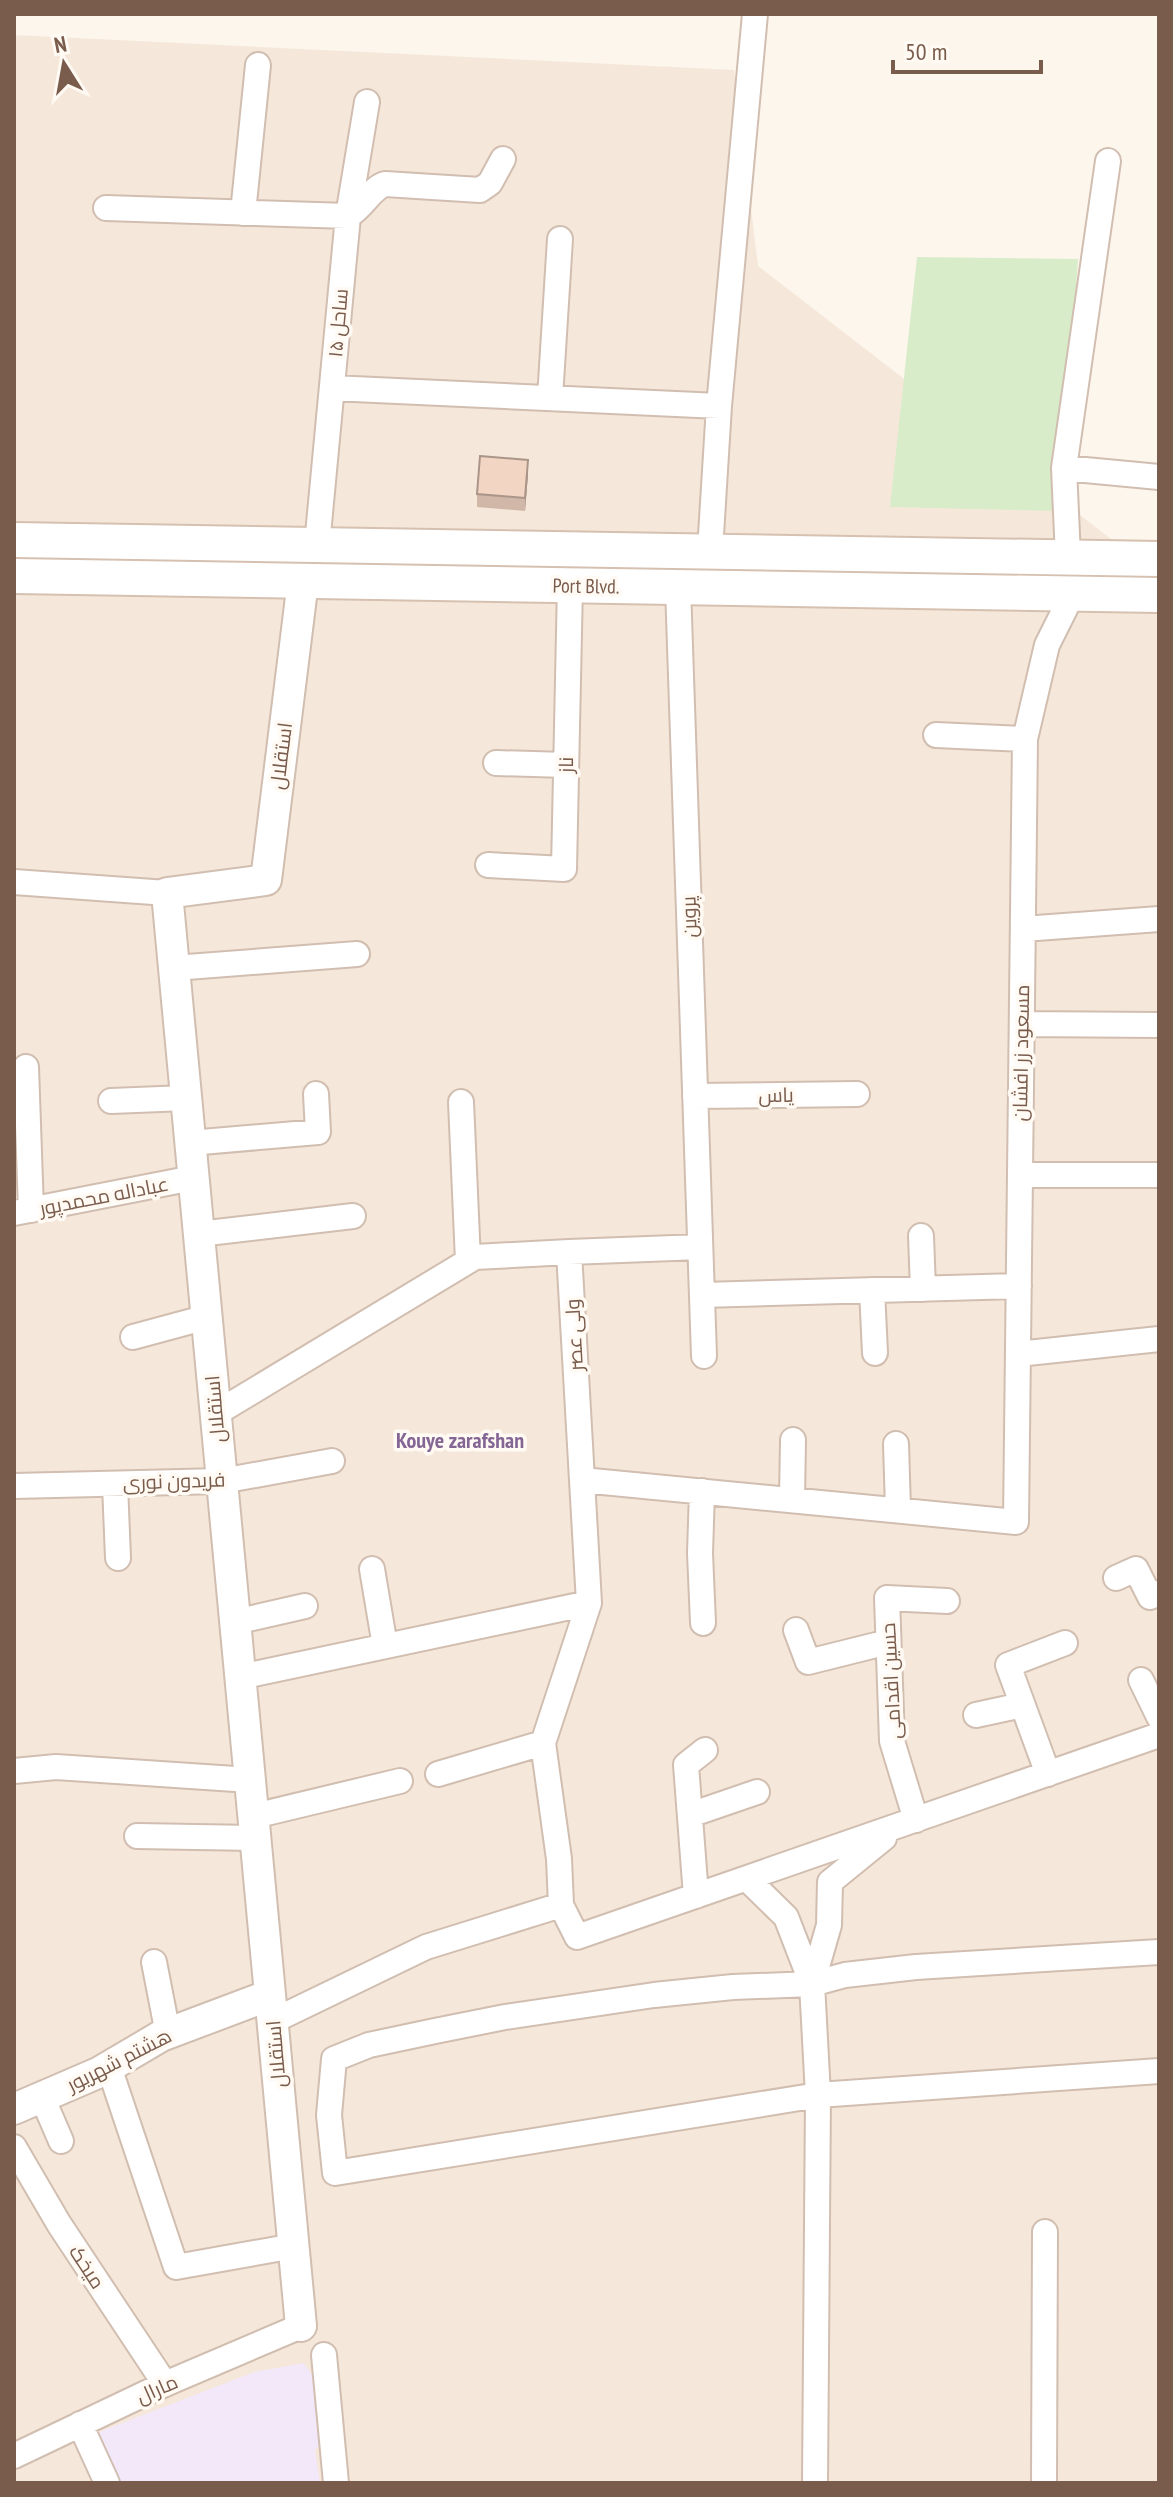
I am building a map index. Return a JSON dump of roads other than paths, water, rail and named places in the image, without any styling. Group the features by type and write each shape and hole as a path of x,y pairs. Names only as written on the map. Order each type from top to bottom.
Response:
{"main road":[{"name":"Port Blvd.","path":"14,540 1159,559"},
{"name":"Port Blvd.","path":"14,576 1159,595"}],"street":[{"path":"710,551 719,406 755,14"},
{"path":"243,213 258,65"},
{"name":"ساحل ۱۵","path":"317,545 348,216 367,102"},
{"path":"106,208 348,216 362,208 374,189 385,184 480,190 490,183 503,159"},
{"path":"1068,557 1064,468 1108,161"},
{"path":"550,398 560,239"},
{"path":"332,388 719,406"},
{"path":"1064,468 1159,477"},
{"name":"استقلال","path":"301,2326 167,893 266,880 303,581"},
{"name":"ناز","path":"488,865 564,869 570,585"},
{"name":"پروین","path":"678,587 700,1247"},
{"name":"مسعود زر افشان","path":"898,1509 1016,1522 1025,739 1047,645 1073,593"},
{"path":"936,735 1025,739"},
{"path":"496,763 566,765"},
{"path":"14,882 167,893"},
{"path":"1023,929 1159,919"},
{"path":"174,968 357,954"},
{"path":"1022,1024 1159,1025"},
{"path":"23,1211 26,1067"},
{"path":"190,1143 318,1132 316,1094"},
{"name":"یاس","path":"695,1096 857,1094"},
{"path":"111,1101 186,1098"},
{"path":"461,1102 468,1261"},
{"path":"1020,1175 1159,1175"},
{"name":"عباداله محمدپور","path":"23,1211 193,1178"},
{"path":"199,1234 353,1216"},
{"path":"921,1236 923,1289"},
{"path":"215,1414 475,1257 700,1247 704,1356"},
{"name":"ولی عصر","path":"569,1252 589,1603"},
{"path":"702,1295 1019,1286"},
{"path":"872,1290 875,1353"},
{"path":"133,1337 207,1317"},
{"path":"1018,1354 1159,1339"},
{"path":"792,1499 793,1440"},
{"path":"582,1480 898,1509 896,1444"},
{"name":"فریدون نوری","path":"14,1486 222,1481 332,1461"},
{"path":"115,1484 118,1558"},
{"path":"702,1491 700,1553 703,1623"},
{"path":"372,1569 385,1646"},
{"path":"1116,1578 1136,1569 1150,1597 1159,1593"},
{"name":"حسین اقدامی","path":"908,1823 892,1741 887,1598 947,1601"},
{"path":"240,1677 589,1603"},
{"path":"589,1603 543,1743 559,1859 561,1905 577,1937 1159,1735"},
{"path":"235,1622 305,1606"},
{"path":"796,1630 808,1662 888,1642"},
{"path":"1048,1774 1008,1665 1065,1643"},
{"path":"1141,1680 1159,1717"},
{"path":"976,1715 1022,1705"},
{"path":"438,1774 543,1743"},
{"path":"696,1896 686,1765 705,1750"},
{"path":"14,1771 56,1767 250,1780"},
{"path":"137,1836 254,1827 400,1781"},
{"path":"690,1815 757,1792"},
{"path":"812,1984 829,1925 830,1882 908,1823"},
{"path":"747,1879 786,1917 812,1984 818,2095 815,2483"},
{"path":"272,2008 426,1947 561,1905"},
{"path":"1159,1952 916,1967 845,1975 812,1984 733,1987 505,2017 369,2045 334,2059 329,2115 335,2173 818,2095 1159,2071"},
{"path":"154,1962 168,2034"},
{"name":"هشتم شهریور","path":"14,2109 109,2067 168,2034 272,2008"},
{"path":"109,2067 176,2267 294,2246"},
{"path":"42,2097 61,2141"},
{"name":"میخک","path":"14,2147 22,2181 59,2224 165,2384"},
{"path":"1044,2483 1045,2232"},
{"name":"مارال","path":"14,2456 165,2384 301,2326"},
{"path":"324,2355 336,2483"},
{"path":"80,2424 107,2483"}],"district":[{"name":"Kouye zarafshan","path":"460,1440"}]}
